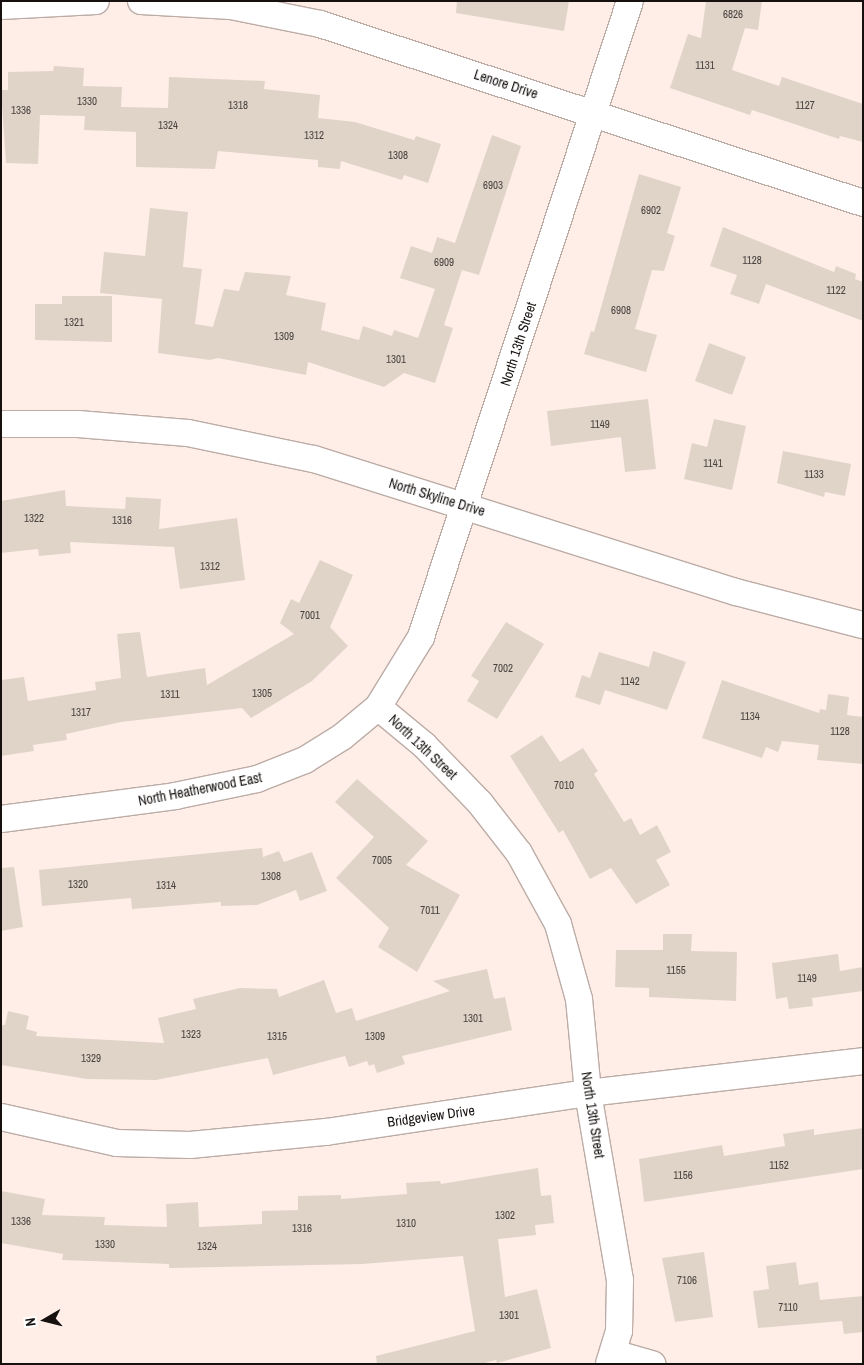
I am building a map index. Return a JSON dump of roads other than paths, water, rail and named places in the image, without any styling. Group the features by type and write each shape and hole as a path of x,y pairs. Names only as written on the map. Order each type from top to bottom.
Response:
{"street":[{"path":"1,6 96,1"},
{"name":"Lenore Drive","path":"141,1 231,6 320,24 863,203"},
{"name":"North 13th Street","path":"611,1359 619,1332 620,1280 588,1093 577,991 570,959 544,896 480,802 424,745 378,706 421,637 466,506 630,1"},
{"name":"North Skyline Drive","path":"1,424 78,424 188,433 314,459 736,592 863,625"},
{"name":"North Heatherwood East","path":"1,819 175,796 257,780 327,746 378,706"},
{"name":"Bridgeview Drive","path":"1,1117 117,1143 190,1145 326,1132 588,1093 863,1061"},
{"path":"611,1359 652,1364"}]}
